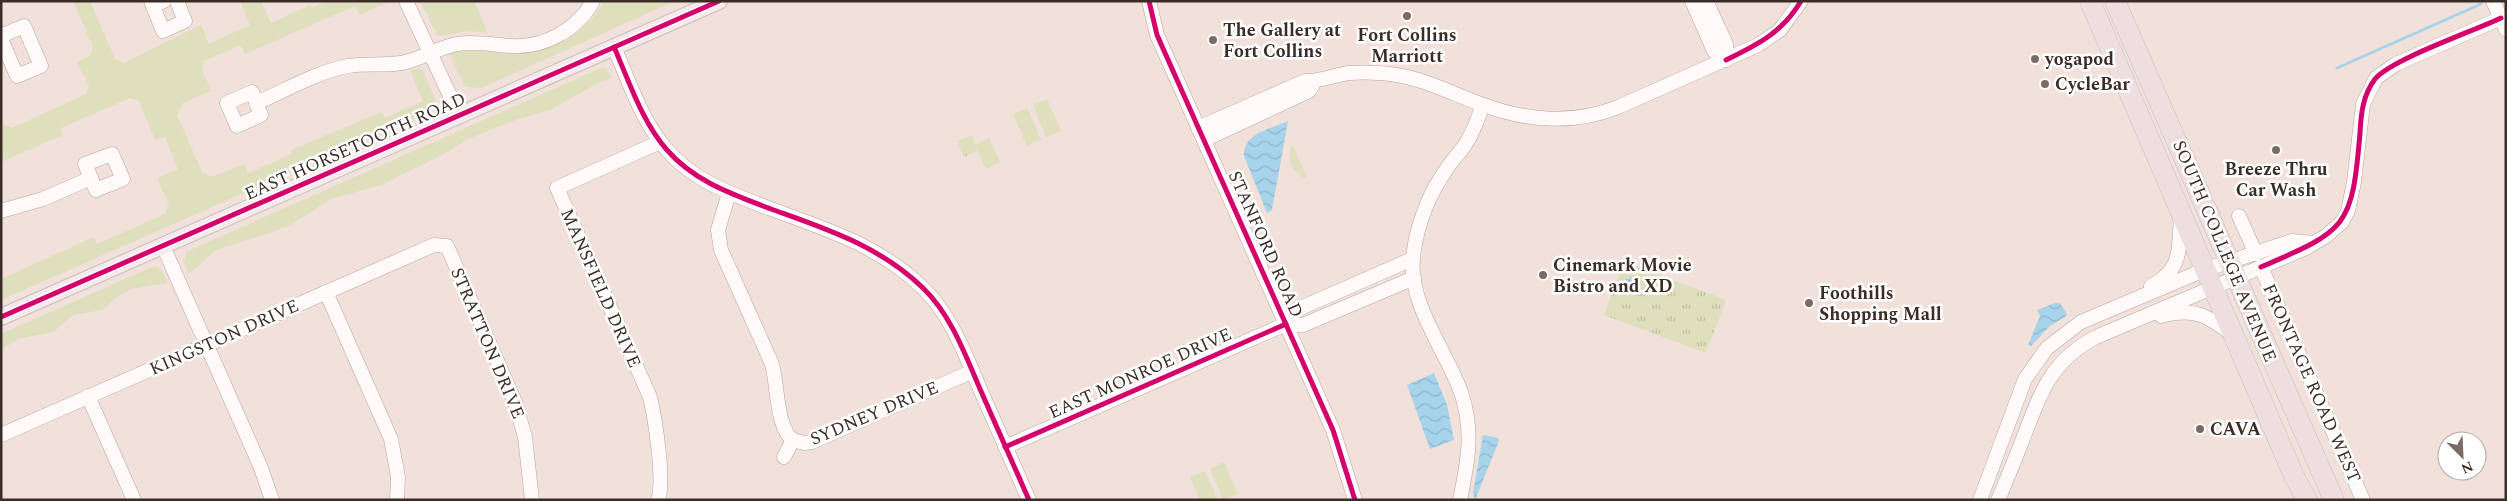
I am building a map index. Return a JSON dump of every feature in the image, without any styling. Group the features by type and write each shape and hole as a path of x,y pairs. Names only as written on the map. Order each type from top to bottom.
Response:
{"highway":[{"name":"SOUTH COLLEGE AVENUE","path":"2090,1 2208,279 2307,500"},
{"name":"SOUTH COLLEGE AVENUE","path":"2115,1 2334,500"}],"main road":[{"name":"EAST HORSETOOTH ROAD","path":"1,317 719,1"}],"street":[{"path":"156,3 163,31 185,21 176,1"},
{"path":"406,1 459,115"},
{"path":"256,103 333,70 360,64 401,63 429,52 458,44 475,43 512,46 537,44 569,28 582,17 593,1"},
{"name":"STANFORD ROAD","path":"1149,1 1157,35 1333,430 1355,500"},
{"path":"1692,1 1714,51 1726,60"},
{"path":"1706,1 1726,44 1726,60"},
{"path":"1201,134 1305,81 1315,82 1349,74 1388,74 1424,82 1483,105 1540,119 1596,114 1618,107 1758,45 1775,34 1788,21 1802,1"},
{"path":"1980,500 2019,392 2035,363 2047,348 2073,327 2138,298 2208,279 2315,242 2326,236 2342,222 2348,211 2353,190 2363,104 2376,78 2396,64 2503,24 2493,1"},
{"path":"614,47 646,118 660,142 688,170 729,193 833,231 892,261 924,289 937,304 961,344 1029,500"},
{"path":"1460,500 1470,442 1465,409 1452,372 1425,315 1414,278 1412,259 1422,218 1434,190 1447,168 1467,142 1483,105"},
{"name":"MANSFIELD DRIVE","path":"658,500 661,486 654,412 650,397 556,188 660,142"},
{"path":"1,211 43,198 91,178"},
{"path":"729,193 718,230 721,250 772,364 777,383 781,424 787,435 793,440"},
{"path":"2138,298 2145,290 2161,281 2173,268 2180,254 2182,216"},
{"name":"FRONTAGE ROAD WEST","path":"2239,216 2363,500"},
{"name":"KINGSTON DRIVE","path":"1,435 434,245 447,246"},
{"path":"163,246 261,468 272,500"},
{"name":"STRATTON DRIVE","path":"447,246 516,402 525,438 532,500"},
{"name":"EAST MONROE DRIVE","path":"1286,324 1296,310 1412,259"},
{"name":"EAST MONROE DRIVE","path":"1006,446 1286,324 1303,325 1414,278"},
{"path":"1998,500 2037,400 2051,374 2062,362 2083,344 2136,320 2208,279"},
{"path":"326,292 391,439 398,477 397,500"},
{"path":"2136,320 2150,321 2179,312 2194,312 2214,320 2233,336"},
{"name":"SYDNEY DRIVE","path":"784,457 793,440 804,443 812,442 973,371"},
{"path":"88,396 134,500"}],"green space":[{"path":"73,1 90,1 115,59 124,63 201,25 209,44 250,25 240,1 261,1 271,23 310,5 312,8 326,1 390,1 360,15 355,6 245,54 241,45 204,61 202,70 211,91 183,103 177,115 202,172 212,177 244,164 248,173 292,154 291,150 382,112 385,118 423,101 410,70 421,68 436,101 420,115 1,300 1,274 3,278 94,237 97,244 165,214 169,205 157,178 178,169 165,137 155,140 139,101 130,98 61,128 63,135 1,162 1,123 12,128 86,94 89,85 77,62 90,56 93,47"},
{"path":"420,1 479,1 475,3 488,33 469,31 438,36"},
{"path":"604,1 675,1 481,88 465,87 450,55 452,52 468,50 514,53 541,50 578,32 597,13"},
{"path":"601,68 606,68 612,78 600,82 550,110 515,120 468,139 442,155 381,185 331,199 290,225 216,250 189,274 184,264 186,252"},
{"path":"1047,99 1061,131 1046,137 1033,105"},
{"path":"1027,108 1041,139 1027,146 1013,114"},
{"path":"973,136 977,151 964,157 957,141"},
{"path":"989,138 1000,162 986,169 975,145"},
{"path":"1293,145 1307,179 1298,174 1292,167 1290,152"},
{"path":"1624,262 1726,300 1706,353 1604,315"},
{"path":"154,266 161,270 168,283 131,289 118,296 102,310 73,315 53,332 18,339 1,350 1,334"},
{"path":"1224,462 1238,494 1223,500 1210,469"},
{"path":"1205,471 1218,500 1200,500 1190,477"}],"water":[{"path":"1288,121 1272,210 1267,213 1244,156 1245,148 1248,142 1259,133"},
{"path":"1632,276 1639,277 1641,284 1627,294 1623,290 1623,283"},
{"path":"2060,303 2067,314 2066,316 2050,326 2031,346 2028,345 2040,316 2037,310"},
{"path":"1434,373 1447,405 1454,440 1430,449 1407,385"},
{"path":"1483,435 1498,438 1499,441 1475,500 1473,493"}],"waterway":[{"path":"2337,68 2481,4"}],"cycle path":[{"path":"1,317 719,1"},
{"path":"1149,1 1157,35 1333,430 1355,500"},
{"path":"1726,60 1759,43 1778,29 1794,12 1801,1"},
{"path":"2261,267 2312,244 2340,222 2348,207 2353,189 2363,105 2375,79 2384,71 2415,54 2501,18"},
{"path":"614,47 650,127 667,150 690,171 728,192 832,232 871,250 906,273 923,288 942,310 963,349 1029,500"},
{"path":"1005,447 1286,324"}],"place":[{"name":"Fort Collins Marriott","path":"1407,16"},
{"name":"The Gallery at Fort Collins","path":"1213,40"},
{"name":"yogapod","path":"2035,59"},
{"name":"CycleBar","path":"2045,84"},
{"name":"Breeze Thru Car Wash","path":"2276,150"},
{"name":"Cinemark Movie Bistro and XD","path":"1543,275"},
{"name":"Foothills Shopping Mall","path":"1809,303"},
{"name":"CAVA","path":"2200,429"}]}
